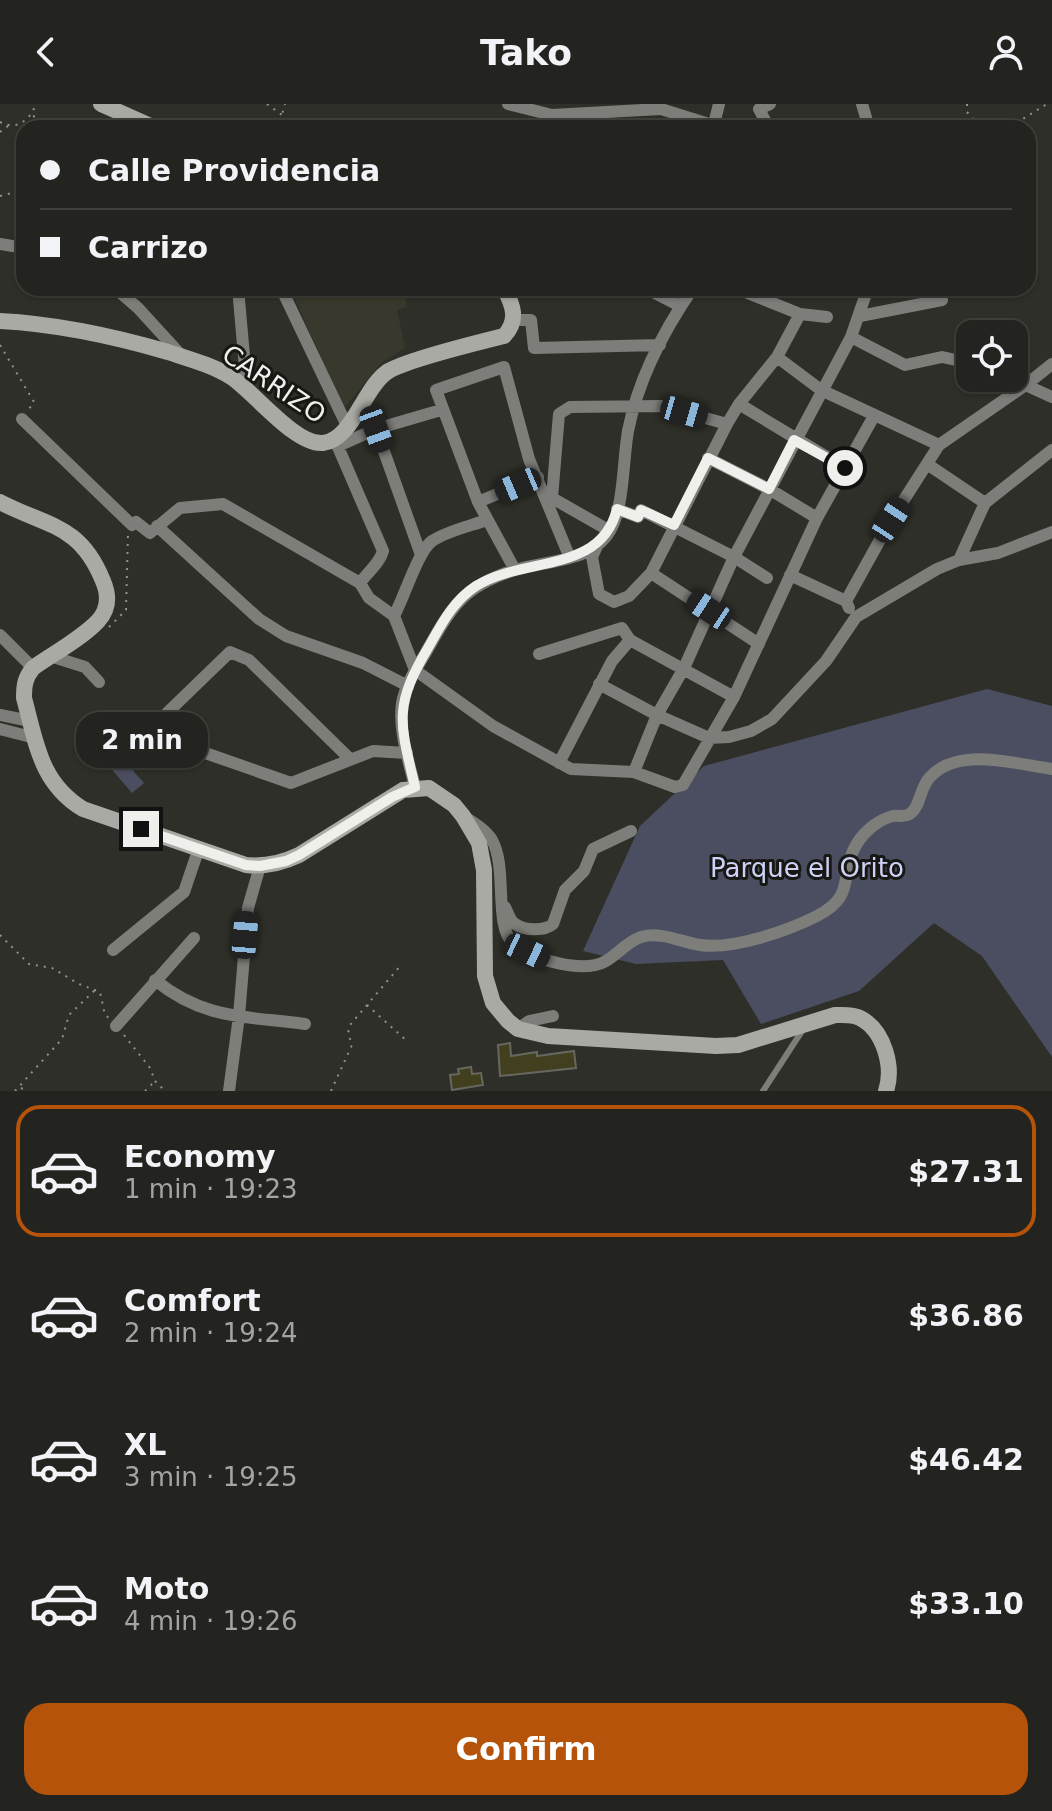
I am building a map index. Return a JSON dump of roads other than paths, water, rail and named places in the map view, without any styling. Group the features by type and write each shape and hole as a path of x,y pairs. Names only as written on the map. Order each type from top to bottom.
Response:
{"street":[{"path":"101,104 137,120"},
{"path":"508,104 552,115 617,108 661,109 696,120"},
{"path":"765,120 759,109 770,104"},
{"path":"124,296 183,357"},
{"path":"239,296 247,390"},
{"path":"285,296 348,428"},
{"path":"337,443 370,390 389,371 504,336 514,320 508,296"},
{"path":"661,296 680,306"},
{"path":"687,296 641,383 633,408 617,509 610,531 598,544 592,557 599,594 607,600 629,596 651,573 727,424 777,357 800,314"},
{"path":"755,296 800,314 827,317"},
{"path":"634,772 657,715 684,668 734,557 851,337 860,316 863,296"},
{"path":"860,316 942,300"},
{"path":"514,320 531,320 534,348 660,345"},
{"name":"CARRIZO","path":"0,321 37,323 97,333 183,357 220,371 306,440 337,443"},
{"path":"851,337 905,365 942,357 956,358"},
{"path":"777,357 821,390 939,445"},
{"path":"1028,383 1052,364"},
{"path":"515,570 478,502 436,390 504,367 523,438 570,558"},
{"path":"1028,385 1052,397"},
{"path":"846,601 891,520 939,445 1015,392"},
{"path":"739,404 845,468"},
{"path":"610,531 552,498 559,414 570,407 662,406 727,424"},
{"path":"337,443 441,410"},
{"path":"22,419 132,525 136,522 150,533 180,508 223,504 360,583 369,598 394,616 415,670 493,726 571,769 634,772 675,787 683,785 734,697 817,518 874,416"},
{"path":"376,429 421,555"},
{"path":"337,443 383,551 381,559 360,583"},
{"path":"959,560 985,503 1052,450"},
{"path":"708,458 817,518"},
{"path":"927,464 985,503"},
{"path":"478,502 538,477"},
{"path":"0,502 52,523 81,543 99,569 107,589 108,601 98,621 33,668 26,678 24,687 35,738 47,772 61,794 83,809 246,865 260,866 299,855 392,797 415,787 429,788 442,795 491,838 501,867 505,932 514,944 544,958 573,966 589,967 605,962 638,938 653,935 702,945 747,941 820,915 846,888 850,861 860,839 880,822 913,812 919,793 936,771 965,760 1052,769"},
{"path":"617,509 638,517 641,510 674,525 767,578"},
{"path":"394,616 421,555 431,542 487,520"},
{"path":"157,526 259,619 286,636 363,663 408,686"},
{"path":"599,684 709,738 751,731 772,719 826,661 856,617 937,569 959,560 998,553 1052,532"},
{"path":"415,787 402,716 408,686 452,607 476,586 515,570 570,558 598,544"},
{"path":"651,573 759,644"},
{"path":"790,575 846,601 856,617"},
{"path":"539,654 622,628 630,640 734,697"},
{"path":"0,635 33,668"},
{"path":"559,763 612,661 630,640"},
{"path":"349,758 249,660 230,652 167,713 161,724 165,736 171,741 291,783 373,751 407,753"},
{"path":"50,656 85,667 99,682"},
{"path":"0,715 30,721"},
{"path":"0,729 35,738"},
{"path":"463,816 479,843 482,856 485,976 499,1013 518,1029 548,1036 716,1046 738,1045 835,1015 861,1018 879,1037 885,1050 889,1083 886,1091"},
{"path":"503,901 509,917 519,926 549,928 565,890 584,871 593,849 631,831"},
{"path":"113,950 184,892 199,848"},
{"path":"229,1091 248,908 260,866"},
{"path":"116,1026 194,938"},
{"path":"155,980 173,995 198,1008 228,1016 305,1024"},
{"path":"518,1029 529,1021 553,1016"}],"lane":[{"path":"682,120 685,116"},
{"path":"763,1091 807,1024"}],"park label":[{"name":"Parque el Orito","path":"807,868"}]}
